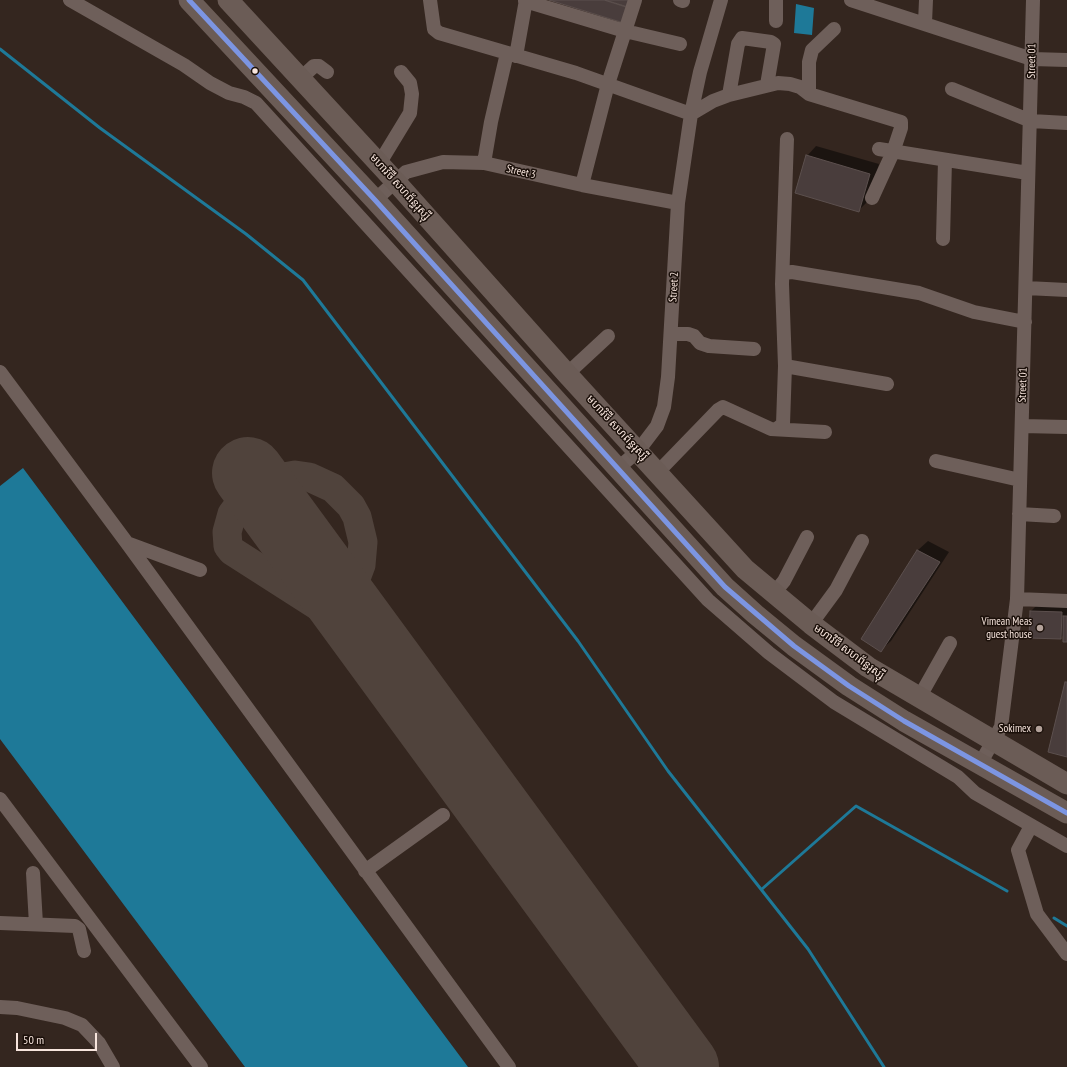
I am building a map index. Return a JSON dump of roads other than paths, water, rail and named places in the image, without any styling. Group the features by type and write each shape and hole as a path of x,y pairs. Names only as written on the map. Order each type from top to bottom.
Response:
{"highway":[{"path":"189,0 375,200 725,587 760,619 849,686 904,721 1067,813"},
{"name":"មហាវិថី សហព័ន្ធរុស្ស៊ី","path":"228,0 395,181 567,374 745,568 811,624 868,667 993,742 1067,784"}],"street":[{"path":"70,0 184,65 210,83 229,93 244,97 256,103 708,600 769,652 834,702 958,777 975,793 1067,846"},
{"path":"430,0 434,29 439,33 608,84 691,114 713,101 778,83 800,87 809,94 901,122 901,128 893,152 872,198"},
{"path":"582,185 608,84 635,0"},
{"name":"Street 2","path":"617,469 638,451 657,426 664,407 671,334 678,202 691,114 700,72 721,0"},
{"path":"776,0 776,21"},
{"path":"925,23 926,0"},
{"name":"Street 01","path":"980,764 1001,727 1017,599 1028,173 1031,121 1033,0"},
{"path":"484,163 491,122 526,1 625,31 680,44"},
{"path":"858,1 1032,59 1067,60"},
{"path":"809,94 809,62 812,50 834,29"},
{"path":"729,96 738,44 742,38 771,42 774,44 767,85"},
{"path":"300,79 314,66 319,66 327,72"},
{"path":"379,164 410,114 412,94 410,83 401,72"},
{"path":"952,89 1031,121 1067,123"},
{"path":"778,428 783,424 785,366 782,284 784,273 787,139"},
{"path":"879,149 1028,173"},
{"path":"943,239 945,160"},
{"name":"Street 3","path":"375,200 406,172 443,162 484,163 582,185 678,202"},
{"path":"784,273 792,272 919,294 974,312 1025,322"},
{"path":"1026,288 1067,290"},
{"path":"671,334 688,334 694,336 700,343 709,346 754,349"},
{"path":"567,374 608,336"},
{"path":"785,366 887,384"},
{"path":"0,372 127,543 509,1067"},
{"path":"658,472 718,410 723,407 771,429 778,428 825,432"},
{"path":"1022,426 1067,426"},
{"path":"936,461 1020,480"},
{"path":"1019,514 1054,516"},
{"path":"774,593 784,581 808,537"},
{"path":"811,624 836,590 862,541"},
{"path":"127,543 200,570"},
{"path":"1017,599 1067,601"},
{"path":"919,698 950,643"},
{"path":"0,799 201,1067"},
{"path":"365,871 443,815"},
{"path":"1031,826 1018,850 1037,914 1064,951"},
{"path":"33,873 36,924"},
{"path":"0,923 77,927 84,951"},
{"path":"0,1007 17,1008 65,1018 82,1025 99,1043 113,1067"}],"water":[{"path":"796,4 814,8 812,35 794,33"},
{"path":"23,468 468,1067 245,1067 0,739 0,486"}],"waterway":[{"path":"0,49 100,128 246,234 303,280 578,641 668,771 808,949 884,1067"},
{"path":"762,889 856,806 1007,891"},
{"path":"1054,918 1067,926"}],"place":[{"name":"Vimean Meas guest house","path":"1040,628"},
{"name":"Sokimex","path":"1039,729"}]}
